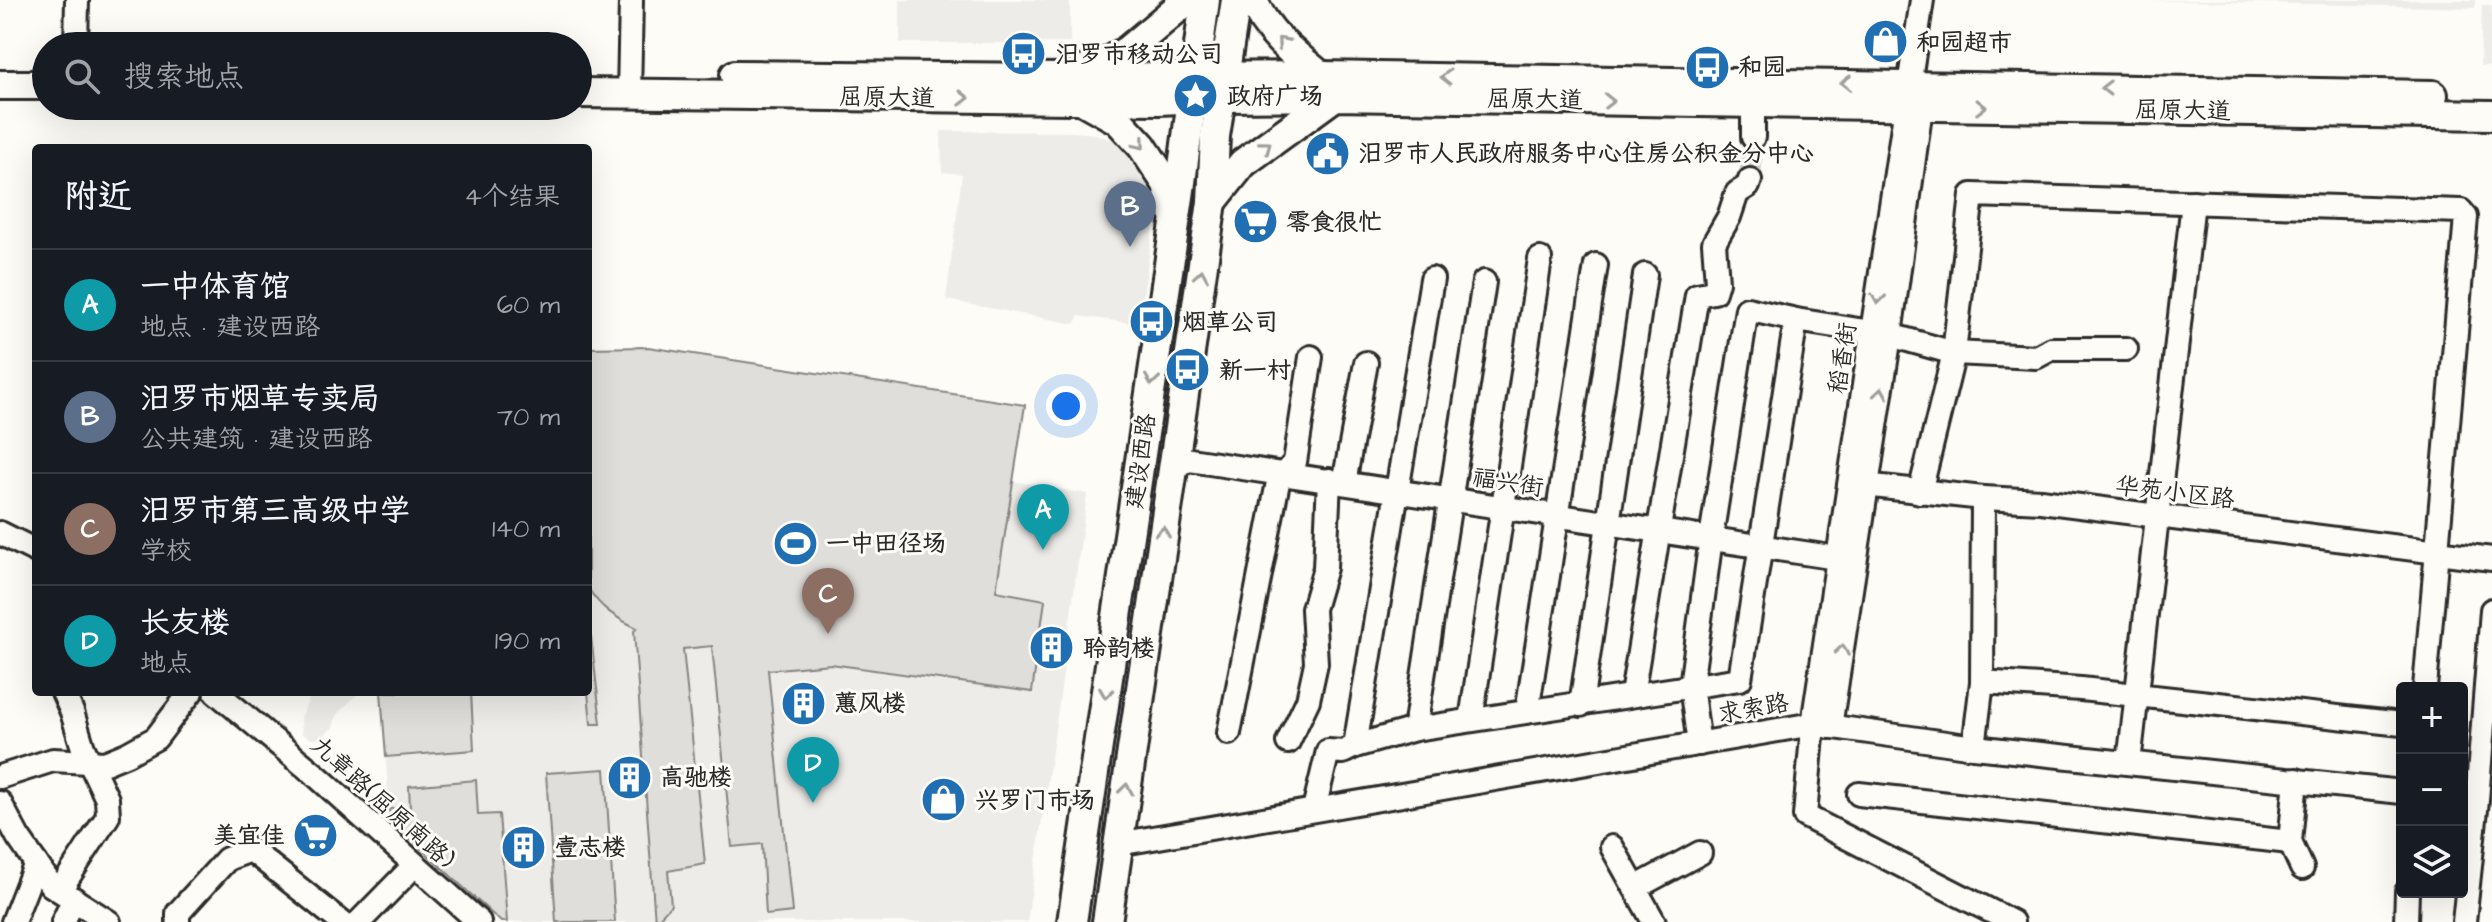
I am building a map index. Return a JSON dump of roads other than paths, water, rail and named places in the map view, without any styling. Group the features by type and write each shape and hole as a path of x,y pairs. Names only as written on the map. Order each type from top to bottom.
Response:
{"main road":[{"path":"1175,220 1167,184 1135,137 1118,120 1069,89 1119,55 1187,0"},
{"name":"建设西路","path":"1072,922 1205,0"},
{"name":"建设西路","path":"1107,922 1212,202 1215,136 1236,0"},
{"path":"1212,202 1243,163 1328,86 1289,50 1258,13 1253,0"},
{"path":"0,66 32,66"},
{"name":"屈原大道","path":"592,76 630,84"},
{"name":"屈原大道","path":"592,91 630,84 1069,89 1328,86 1915,95 2492,96"},
{"path":"0,85 32,85"},
{"name":"屈原大道","path":"1328,86 1753,103 1915,95 2492,115"}],"street":[{"path":"76,32 77,0"},
{"path":"630,84 631,0"},
{"name":"稻香街","path":"1821,726 1837,558 1858,484 1882,333 1915,95 1922,0"},
{"path":"1915,95 1935,0"},
{"path":"1753,103 1753,137"},
{"path":"1632,695 1697,295 1714,292 1717,282 1714,243 1729,217 1737,193 1748,186 1750,180"},
{"path":"1920,492 1954,353 1972,195 2461,211 2466,217 2426,682"},
{"path":"2129,763 2193,202"},
{"path":"1471,720 1540,259"},
{"path":"1527,712 1596,265"},
{"path":"1581,705 1645,275"},
{"path":"1355,746 1432,279"},
{"path":"1415,729 1484,282"},
{"path":"1699,744 1691,686 1747,309 1882,333 1954,353 2036,357 2051,349 2126,349"},
{"path":"1314,809 1328,751 1343,752 1415,729 1740,679 1796,320"},
{"path":"1229,733 1278,482 1295,462 1311,357"},
{"path":"1288,742 1308,700 1316,663 1313,609 1325,568 1337,482 1366,363"},
{"name":"福兴街","path":"1172,466 1190,460 1837,558"},
{"path":"1858,484 1805,816 2012,922"},
{"name":"华苑小区路","path":"1858,484 2041,501 2492,559"},
{"path":"1974,747 1982,682 1983,498"},
{"path":"0,533 32,549"},
{"path":"0,544 32,561"},
{"path":"2477,922 2492,610"},
{"path":"1982,682 2396,723"},
{"path":"63,922 67,895 108,816 107,799 83,748 65,696"},
{"path":"0,777 53,760 92,764 116,759 156,738 188,696"},
{"path":"203,696 310,786 459,922"},
{"name":"九章路(屈原南路)","path":"221,696 318,777 479,922"},
{"name":"求索路","path":"1118,844 1699,744 1821,726 1974,747 2396,791"},
{"path":"2296,780 2290,842 2302,868"},
{"path":"1859,794 2290,842"},
{"path":"2464,922 2483,797"},
{"path":"2,815 51,885 109,922"},
{"path":"1612,847 1649,920"},
{"path":"178,922 178,913 227,859 251,850 341,922"},
{"path":"1635,888 1700,853"},
{"path":"13,922 36,863"},
{"path":"359,922 406,874"},
{"path":"2406,922 2407,898"}],"tunnel":[{"path":"1750,180 1753,137"}],"place":[{"name":"和园超市","path":"1885,42"},
{"name":"汨罗市移动公司","path":"1024,54"},
{"name":"和园","path":"1707,67"},
{"name":"政府广场","path":"1196,96"},
{"name":"汨罗市人民政府服务中心住房公积金分中心","path":"1327,153"},
{"name":"零食很忙","path":"1255,222"},
{"name":"汨罗市烟草专卖局","path":"1130,247"},
{"name":"烟草公司","path":"1151,322"},
{"name":"新一村","path":"1188,370"},
{"name":"一中田径场","path":"795,543"},
{"name":"一中体育馆","path":"1043,550"},
{"name":"汨罗市第三高级中学","path":"828,634"},
{"name":"聆韵楼","path":"1052,648"},
{"name":"蕙风楼","path":"803,703"},
{"name":"高驰楼","path":"629,777"},
{"name":"兴罗门市场","path":"944,800"},
{"name":"长友楼","path":"813,803"},
{"name":"美宜佳","path":"316,835"},
{"name":"壹志楼","path":"523,847"}]}
